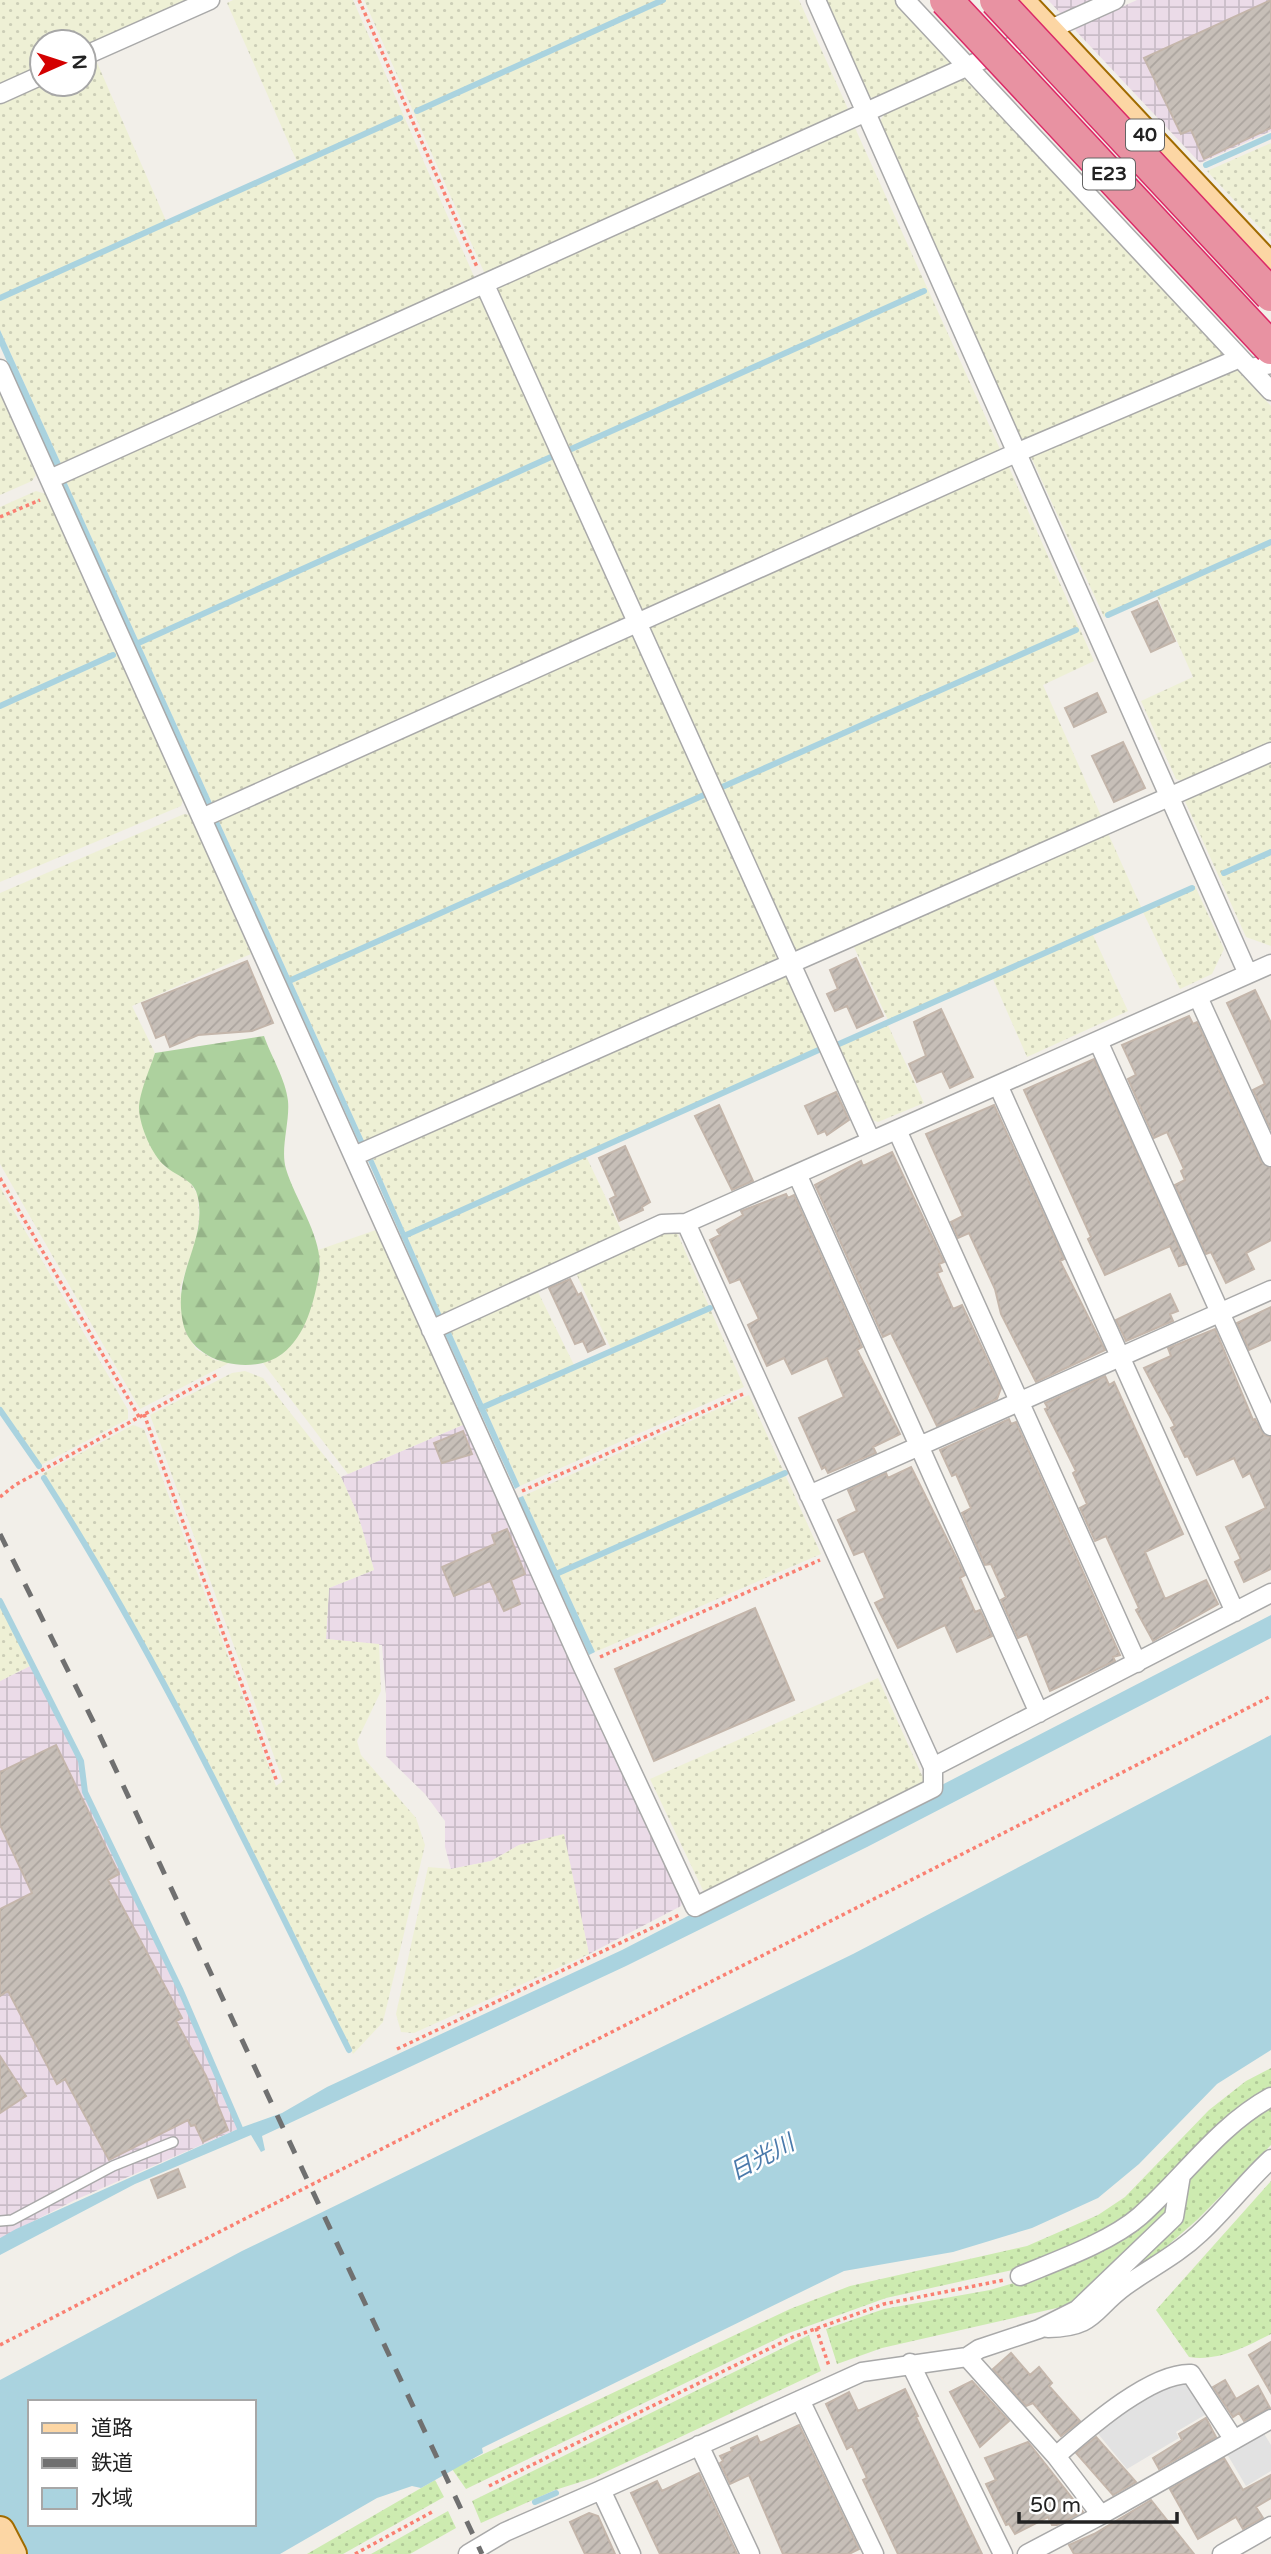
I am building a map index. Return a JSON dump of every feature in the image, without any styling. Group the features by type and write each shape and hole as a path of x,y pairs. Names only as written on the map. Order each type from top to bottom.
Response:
{"highway":[{"name":"E23","path":"946,0 1254,358"},
{"name":"E23","path":"996,0 1271,295"}],"main road":[{"name":"40","path":"1019,0 1271,269"},
{"path":"0,2531 12,2554"}],"street":[{"path":"98,50 210,0"},
{"path":"816,0 1248,974"},
{"path":"905,0 967,67 1254,358 1271,391"},
{"path":"53,486 485,285 1115,0"},
{"path":"0,94 28,81"},
{"path":"485,285 871,1141"},
{"path":"202,818 1016,453 1254,358 1271,364"},
{"path":"0,369 582,1665 695,1907 933,1788 933,1768 686,1223"},
{"path":"354,1156 1271,752"},
{"path":"431,1330 662,1224 686,1223 1271,964"},
{"path":"1198,997 1271,1157"},
{"path":"1098,1041 1271,1426"},
{"path":"998,1085 1235,1612"},
{"path":"897,1130 1137,1662"},
{"path":"797,1174 1039,1713"},
{"path":"809,1495 1271,1290"},
{"path":"933,1768 1271,1593"},
{"path":"1020,2276 1084,2248 1138,2218 1220,2133 1253,2107 1271,2097"},
{"path":"1039,2329 1068,2328 1087,2322 1124,2287 1161,2265 1201,2233 1271,2159"},
{"path":"468,2554 505,2532 862,2372 910,2363 967,2357 979,2349 1039,2329 1077,2310 1174,2217 1181,2175"},
{"path":"967,2357 1056,2456 1101,2515"},
{"path":"910,2363 1003,2554"},
{"path":"1056,2456 1103,2415 1176,2373 1191,2374 1234,2440"},
{"path":"800,2399 874,2554"},
{"path":"1027,2554 1271,2419"},
{"path":"699,2445 750,2554"},
{"path":"601,2490 631,2554"},
{"path":"1222,2554 1243,2549 1271,2526"}],"lane":[{"path":"0,2221 12,2220 113,2166 173,2142"}],"path":[{"path":"359,0 485,285"},
{"path":"0,517 53,486"},
{"path":"0,1178 139,1417"},
{"path":"0,1497 15,1485 218,1374"},
{"path":"508,1497 760,1387"},
{"path":"144,1414 277,1782"},
{"path":"582,1665 835,1553"},
{"path":"0,2345 1271,1696"},
{"path":"397,2049 695,1907"},
{"path":"489,2486 816,2328 884,2304 1020,2276"},
{"path":"816,2328 835,2383"},
{"path":"355,2554 432,2512"}],"shaded area":[{"path":"1048,0 1101,0 1064,17"},
{"path":"1137,0 1271,0 1271,131 1200,163 1076,31 1075,28"},
{"path":"465,1424 683,1897 681,1906 589,1954 563,1835 519,1845 491,1861 451,1869 445,1847 445,1821 425,1794 386,1756 386,1694 382,1645 326,1639 329,1588 374,1570 358,1515 341,1477"},
{"path":"34,1664 81,1761 85,1792 180,1989 240,2128 75,2200 0,2238 0,1681"},
{"path":"1175,2380 1187,2381 1208,2413 1176,2432 1179,2438 1127,2469 1095,2430"},
{"path":"1263,2432 1271,2445 1271,2471 1246,2486 1227,2454"}],"green space":[{"path":"0,0 191,0 98,41 98,28 28,28 28,72 0,84"},
{"path":"233,0 353,0 476,281 62,466 0,330 0,100 28,89 28,98 98,98 98,65 167,223 298,164 227,3"},
{"path":"364,0 799,0 848,109 845,115 493,274 484,272"},
{"path":"826,0 896,0 956,64 882,99 869,97"},
{"path":"966,76 1225,355 1030,441 1021,438 880,121 885,113"},
{"path":"855,128 1000,449 998,454 641,612 494,292 497,285"},
{"path":"1271,143 1271,240 1207,171"},
{"path":"482,296 625,614 623,619 212,803 65,479"},
{"path":"1224,370 1238,371 1271,406 1271,744 1185,782 1176,779 1141,701 1193,677 1156,594 1104,617 1031,457"},
{"path":"0,394 36,475 32,481 0,495"},
{"path":"1008,465 1094,661 1043,685 1102,818 796,953 647,624"},
{"path":"36,491 46,494 184,797 181,806 0,882 0,507"},
{"path":"630,631 637,634 781,959 365,1143 217,817"},
{"path":"1271,760 1271,946 1246,937 1184,799"},
{"path":"184,814 190,815 251,954 132,1006 155,1053 139,1107 164,1166 189,1181 198,1195 196,1240 180,1288 185,1330 196,1349 215,1360 229,1363 140,1409 0,1164 0,893"},
{"path":"1107,831 1142,909 1195,886 1224,949 1212,974 1180,989 1142,910 1092,933 1128,1011 1027,1057 992,977 889,1022 853,945"},
{"path":"785,975 791,977 823,1048 586,1156 624,1236 443,1318 373,1159"},
{"path":"887,1023 924,1103 878,1122 869,1119 835,1046"},
{"path":"264,1036 287,1093 284,1161 314,1235 320,1261 308,1318 297,1338 282,1354 270,1361 241,1365 212,1358 200,1350 190,1340 184,1327 182,1291 198,1230 198,1198 189,1182 165,1166 151,1148 144,1132 139,1103 155,1053"},
{"path":"0,1187 128,1410 128,1419 39,1466 0,1410"},
{"path":"376,1230 465,1424 348,1474 263,1363 281,1355 311,1308 320,1271 318,1250"},
{"path":"676,1230 744,1387 520,1486 449,1328 536,1288 575,1367 612,1351 575,1271 661,1231"},
{"path":"245,1371 263,1378 341,1477 358,1515 374,1570 329,1588 326,1639 379,1644 381,1691 357,1741 361,1755 416,1818 425,1845 383,2022 353,2054 170,1693 98,1563 42,1474 133,1425 144,1429 276,1786 283,1781 150,1415 232,1373"},
{"path":"749,1395 821,1554 595,1652 523,1496"},
{"path":"0,1601 34,1664 0,1681"},
{"path":"878,1678 930,1793 710,1905 650,1779"},
{"path":"564,1834 589,1954 414,2033 401,2032 396,2014 428,1867 451,1869 491,1861 519,1845"},
{"path":"1271,2068 1271,2090 1135,2213 1102,2233 1017,2269 886,2298 789,2333 466,2489 452,2469 790,2309 850,2286 1027,2246 1098,2215 1125,2197 1209,2110 1246,2081"},
{"path":"1271,2105 1271,2145 1197,2220 1159,2253 1123,2277 1180,2219 1190,2176 1254,2114"},
{"path":"1271,2181 1271,2334 1221,2355 1189,2357 1156,2310"},
{"path":"1165,2203 1169,2211 1070,2305 882,2348 837,2364 826,2329 884,2309 990,2290 1034,2277"},
{"path":"809,2335 821,2371 593,2478 555,2490 481,2523 472,2501"},
{"path":"435,2480 444,2497 343,2554 307,2554"},
{"path":"448,2511 456,2528 410,2554 371,2554"}],"water":[{"path":"0,330 62,466 55,468 0,346"},
{"path":"65,479 212,803 206,806 61,481"},
{"path":"217,817 365,1143 360,1145 213,819"},
{"path":"373,1159 443,1318 438,1320 368,1161"},
{"path":"449,1328 520,1486 515,1489 443,1330"},
{"path":"523,1496 595,1652 589,1655 518,1498"},
{"path":"1271,1615 1271,1638 867,1847 626,1966 262,2136 265,2150 261,2152 251,2135 135,2184 0,2255 0,2238 16,2229 240,2128 282,2113 327,2087 622,1950"},
{"name":"日光川","path":"1271,1735 1271,2050 1217,2084 1139,2164 1098,2198 1032,2228 953,2252 844,2271 482,2448 483,2453 421,2488 412,2486 377,2498 280,2554 0,2554 0,2380 242,2251 853,1954"}],"building":[{"path":"1271,0 1271,128 1204,159 1191,130 1181,134 1144,58"},
{"path":"1157,601 1175,641 1151,652 1132,612"},
{"path":"1097,693 1106,712 1074,727 1065,708"},
{"path":"1123,742 1145,788 1114,802 1092,756"},
{"path":"856,958 883,1016 857,1028 847,1006 835,1011 827,994 838,989 830,970"},
{"path":"247,961 273,1023 252,1031 198,1035 170,1047 165,1034 156,1038 142,1003"},
{"path":"1255,990 1271,1023 1271,1130 1253,1090 1265,1084 1227,1003"},
{"path":"941,1009 973,1077 950,1088 942,1071 917,1082 909,1064 926,1056 914,1022"},
{"path":"1189,1016 1193,1024 1197,1022 1261,1162 1271,1168 1271,1240 1246,1253 1254,1269 1226,1283 1211,1252 1206,1254 1175,1185 1185,1180 1181,1171 1184,1169 1167,1132 1154,1138 1128,1079 1136,1075 1122,1045"},
{"path":"1094,1059 1186,1264 1179,1266 1170,1246 1105,1275 1088,1239 1091,1237 1024,1090"},
{"path":"836,1092 849,1120 827,1135 825,1131 818,1134 805,1106"},
{"path":"719,1105 753,1181 732,1190 695,1116"},
{"path":"994,1105 1064,1259 1060,1261 1105,1350 1036,1382 1001,1314 995,1289 969,1233 958,1238 951,1222 963,1216 926,1134"},
{"path":"625,1146 650,1202 642,1207 643,1210 619,1221 610,1199 616,1196 599,1158"},
{"path":"892,1152 944,1262 939,1264 942,1271 937,1273 953,1309 962,1305 1001,1388 997,1399 937,1426 891,1333 883,1337 815,1185 861,1161 863,1166"},
{"path":"786,1194 788,1198 794,1195 862,1347 857,1350 900,1434 873,1447 876,1453 828,1473 825,1467 822,1469 799,1418 844,1397 827,1358 792,1374 784,1358 767,1366 748,1325 759,1319 740,1279 730,1283 710,1240 720,1235 717,1230 743,1215 741,1211"},
{"path":"570,1279 578,1295 581,1293 605,1344 588,1352 583,1341 575,1344 549,1288"},
{"path":"1170,1294 1178,1311 1170,1314 1173,1321 1126,1341 1116,1320"},
{"path":"1271,1307 1271,1340 1249,1350 1237,1323"},
{"path":"1215,1329 1253,1420 1255,1419 1264,1435 1271,1437 1271,1569 1244,1582 1235,1562 1241,1559 1226,1527 1266,1508 1250,1473 1243,1477 1234,1458 1197,1475 1188,1456 1185,1457 1171,1428 1175,1426 1144,1368 1171,1356 1168,1348"},
{"path":"1105,1376 1109,1385 1114,1382 1183,1534 1145,1552 1165,1599 1206,1580 1218,1604 1153,1641 1136,1610 1139,1608 1106,1536 1095,1541 1080,1508 1087,1504 1073,1473 1076,1471 1045,1409 1048,1408 1045,1403"},
{"path":"1009,1419 1011,1424 1016,1422 1120,1655 1113,1657 1115,1661 1050,1691 1027,1634 1018,1638 1001,1600 1006,1597 991,1564 985,1565 962,1513 971,1508 956,1474 952,1476 940,1450"},
{"path":"463,1431 472,1454 442,1463 434,1443"},
{"path":"911,1467 965,1575 960,1578 975,1612 980,1610 992,1636 957,1652 945,1625 898,1648 875,1603 885,1598 864,1551 854,1555 838,1520 857,1511 848,1490 886,1473 888,1478"},
{"path":"507,1529 525,1574 511,1580 520,1604 504,1611 490,1581 454,1596 442,1567 495,1544 492,1535"},
{"path":"755,1608 794,1700 654,1761 615,1669"},
{"path":"56,1745 119,1874 108,1880 182,2018 176,2021 206,2076 228,2130 203,2142 195,2125 191,2126 188,2120 109,2160 65,2079 57,2084 8,1991 0,1996 0,1909 32,1893 0,1825 0,1772"},
{"path":"0,2056 26,2096 0,2113"},
{"path":"178,2169 185,2187 158,2198 151,2180"},
{"path":"1271,2342 1271,2393 1249,2355"},
{"path":"1011,2353 1030,2375 1039,2367 1052,2383 1049,2386 1080,2421 1061,2436 1033,2403 1026,2406 993,2369"},
{"path":"1225,2380 1236,2399 1258,2386 1270,2408 1244,2421 1239,2413 1233,2417 1213,2387"},
{"path":"972,2381 1009,2421 980,2447 950,2392"},
{"path":"905,2389 982,2554 898,2554 863,2480 867,2478 852,2446 847,2449 826,2404 849,2392 858,2411"},
{"path":"1206,2418 1216,2437 1159,2469 1153,2458 1182,2440 1179,2434"},
{"path":"799,2425 859,2549 849,2554 783,2554 749,2475 730,2484 720,2463 723,2461 720,2456 732,2451 731,2448 757,2436 760,2443"},
{"path":"1096,2437 1136,2482 1113,2495 1076,2453"},
{"path":"1028,2442 1083,2512 1057,2525 1052,2525 1048,2517 1015,2534 1009,2524 1006,2525 986,2484 996,2480 985,2458"},
{"path":"1224,2458 1243,2490 1271,2475 1271,2498 1256,2507 1263,2518 1243,2529 1236,2517 1198,2539 1170,2489"},
{"path":"699,2473 737,2554 660,2554 631,2493 657,2481 662,2491"},
{"path":"1151,2500 1194,2554 1074,2554 1069,2545 1094,2534"},
{"path":"589,2513 598,2516 615,2554 585,2554 570,2522"}],"waterway":[{"path":"417,111 663,0"},
{"path":"0,298 400,118"},
{"path":"1206,165 1271,136"},
{"path":"569,450 924,291"},
{"path":"134,645 551,457"},
{"path":"1108,615 1271,542"},
{"path":"720,788 1076,630"},
{"path":"0,706 113,655"},
{"path":"289,981 704,795"},
{"path":"1224,873 1271,852"},
{"path":"839,1044 1192,888"},
{"path":"404,1236 823,1048"},
{"path":"481,1408 710,1308"},
{"path":"0,1410 39,1466"},
{"path":"556,1574 785,1473"},
{"path":"44,1478 87,1547 166,1689 241,1832 349,2050"},
{"path":"0,1601 81,1761 85,1792 180,1989 242,2133"},
{"path":"535,2502 556,2493"}],"railway":[{"path":"0,1534 94,1723 482,2554"}]}
